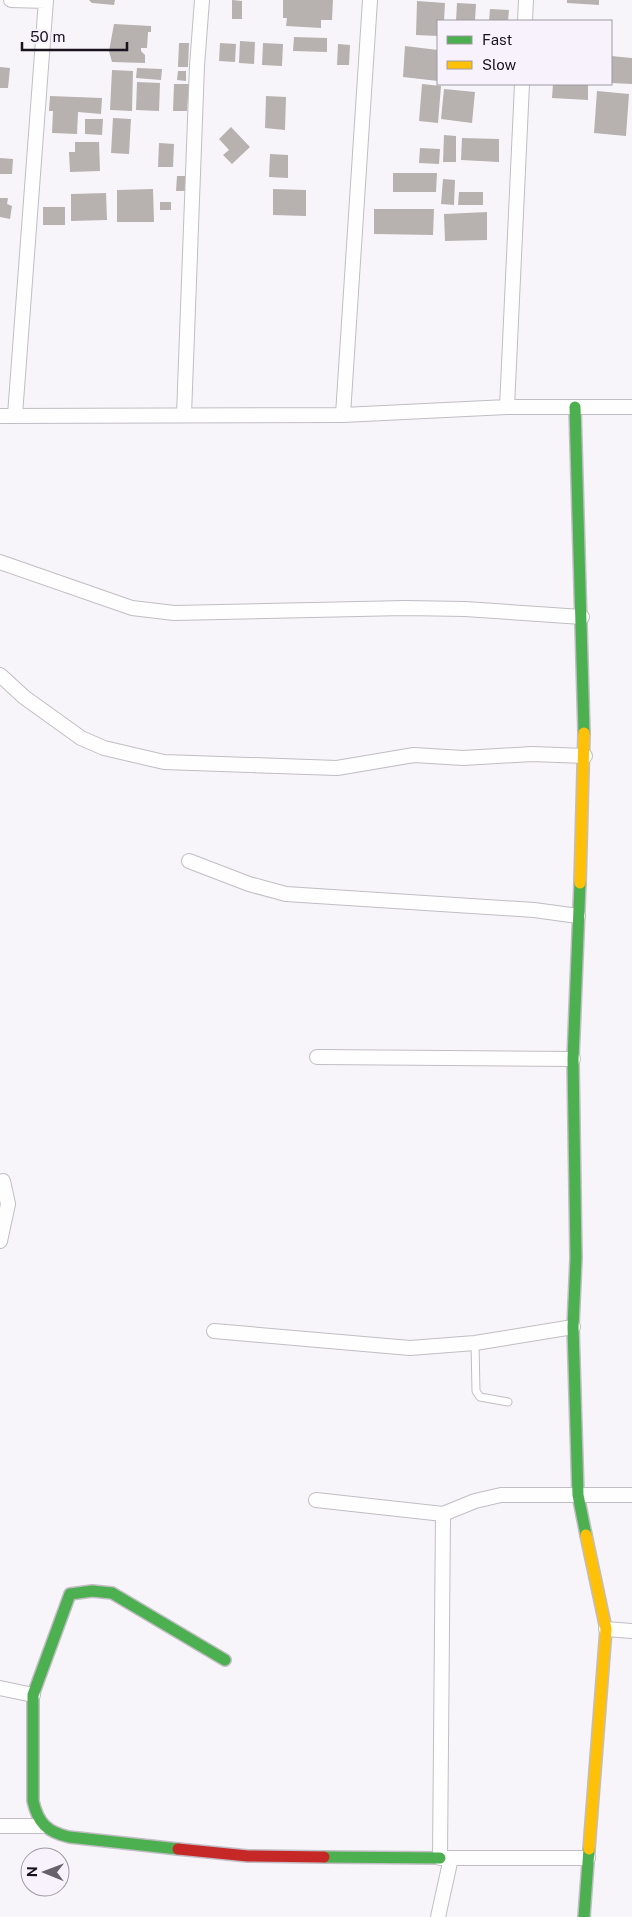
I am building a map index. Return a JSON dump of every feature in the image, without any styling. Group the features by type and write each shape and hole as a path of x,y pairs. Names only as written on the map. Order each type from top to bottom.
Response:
{"street":[{"path":"11,0 46,1 16,416"},
{"path":"184,415 196,85 202,0"},
{"path":"343,415 370,0"},
{"path":"525,20 526,0"},
{"path":"507,407 522,85"},
{"path":"0,416 343,415 507,407 632,407"},
{"path":"575,407 585,756 573,1059 576,1258 573,1327 578,1495 606,1629 584,1917"},
{"path":"0,562 132,608 174,613 405,608 465,609 582,617"},
{"path":"0,675 24,697 81,738 104,748 164,762 337,768 414,755 463,758 532,754 585,756"},
{"path":"189,861 248,884 286,894 534,910 578,916"},
{"path":"317,1057 573,1059"},
{"path":"0,1241 8,1204 3,1181"},
{"path":"214,1331 410,1348 475,1343 573,1327"},
{"path":"316,1500 443,1514 475,1501 501,1495 632,1495"},
{"path":"438,1917 446,1858 443,1514"},
{"path":"225,1660 112,1593 92,1590 70,1594 34,1695 33,1801 36,1816 42,1826 52,1834 69,1837 248,1856 588,1858"},
{"path":"606,1629 632,1631"},
{"path":"0,1688 34,1695"},
{"path":"0,1826 42,1826"}],"lane":[{"path":"475,1343 476,1391 480,1397 508,1402"}],"building":[{"path":"89,0 115,0 114,5 92,3"},
{"path":"232,0 242,1 242,19 232,19"},
{"path":"283,0 333,0 332,20 321,20 321,28 286,26 287,18 283,18"},
{"path":"567,0 599,0 599,5 567,3"},
{"path":"417,1 445,3 444,20 437,20 437,36 416,35"},
{"path":"457,3 476,4 475,20 456,20"},
{"path":"490,9 509,10 508,20 489,20"},
{"path":"114,24 151,26 151,32 148,32 147,48 141,48 145,55 145,63 112,62 109,51"},
{"path":"294,37 327,38 327,52 293,51"},
{"path":"240,41 255,42 254,64 239,63"},
{"path":"179,43 189,43 188,67 178,67"},
{"path":"220,43 236,44 235,62 219,61"},
{"path":"263,43 283,44 282,66 262,65"},
{"path":"338,44 350,45 349,65 337,65"},
{"path":"405,46 437,50 437,81 403,77"},
{"path":"612,56 632,58 632,84 612,83"},
{"path":"0,67 10,68 8,88 0,88"},
{"path":"137,68 162,69 161,80 136,78"},
{"path":"112,70 133,71 132,111 110,110"},
{"path":"178,71 186,71 186,81 177,80"},
{"path":"137,82 160,83 159,111 136,110"},
{"path":"174,84 189,84 187,111 173,111"},
{"path":"422,84 441,86 438,123 419,121"},
{"path":"553,85 588,85 588,100 552,98"},
{"path":"444,89 475,92 472,123 441,119"},
{"path":"597,91 629,94 626,136 594,133"},
{"path":"50,96 102,98 101,114 78,112 77,134 52,133 53,111 49,111"},
{"path":"266,96 286,97 285,130 265,128"},
{"path":"113,118 131,119 129,154 111,153"},
{"path":"85,119 103,119 102,135 85,134"},
{"path":"231,127 250,147 232,164 223,155 229,150 219,139"},
{"path":"444,135 456,136 456,162 443,162"},
{"path":"462,138 499,139 499,162 461,160"},
{"path":"75,142 99,142 100,171 70,172 69,152 75,152"},
{"path":"159,143 174,144 173,167 158,167"},
{"path":"420,148 440,149 439,164 419,163"},
{"path":"270,154 288,155 288,178 269,177"},
{"path":"0,158 13,159 12,174 0,174"},
{"path":"393,173 437,173 436,192 393,192"},
{"path":"177,176 186,176 186,191 176,191"},
{"path":"443,179 455,180 454,205 441,204"},
{"path":"153,189 154,222 117,222 117,190"},
{"path":"273,189 306,190 306,216 273,215"},
{"path":"459,192 483,192 483,205 458,205"},
{"path":"106,193 107,220 71,221 71,194"},
{"path":"0,198 8,198 7,204 12,206 10,219 0,217"},
{"path":"160,202 171,202 171,210 160,210"},
{"path":"43,207 65,207 65,225 43,225"},
{"path":"374,209 434,209 433,235 374,234"},
{"path":"487,212 487,240 445,241 444,214"}],"traffic: fast":[{"path":"575,407 584,733"},
{"path":"580,883 573,1059 576,1258 573,1327 578,1495 586,1535"},
{"path":"178,1849 69,1837 49,1829 41,1821 33,1801 33,1695 70,1594 92,1591 112,1593 225,1660"},
{"path":"584,1917 589,1849"},
{"path":"324,1857 440,1858"}],"traffic: slow":[{"path":"580,883 584,733"},
{"path":"586,1535 606,1629 589,1849"}],"traffic: jam":[{"path":"178,1849 248,1856 324,1857"}]}
